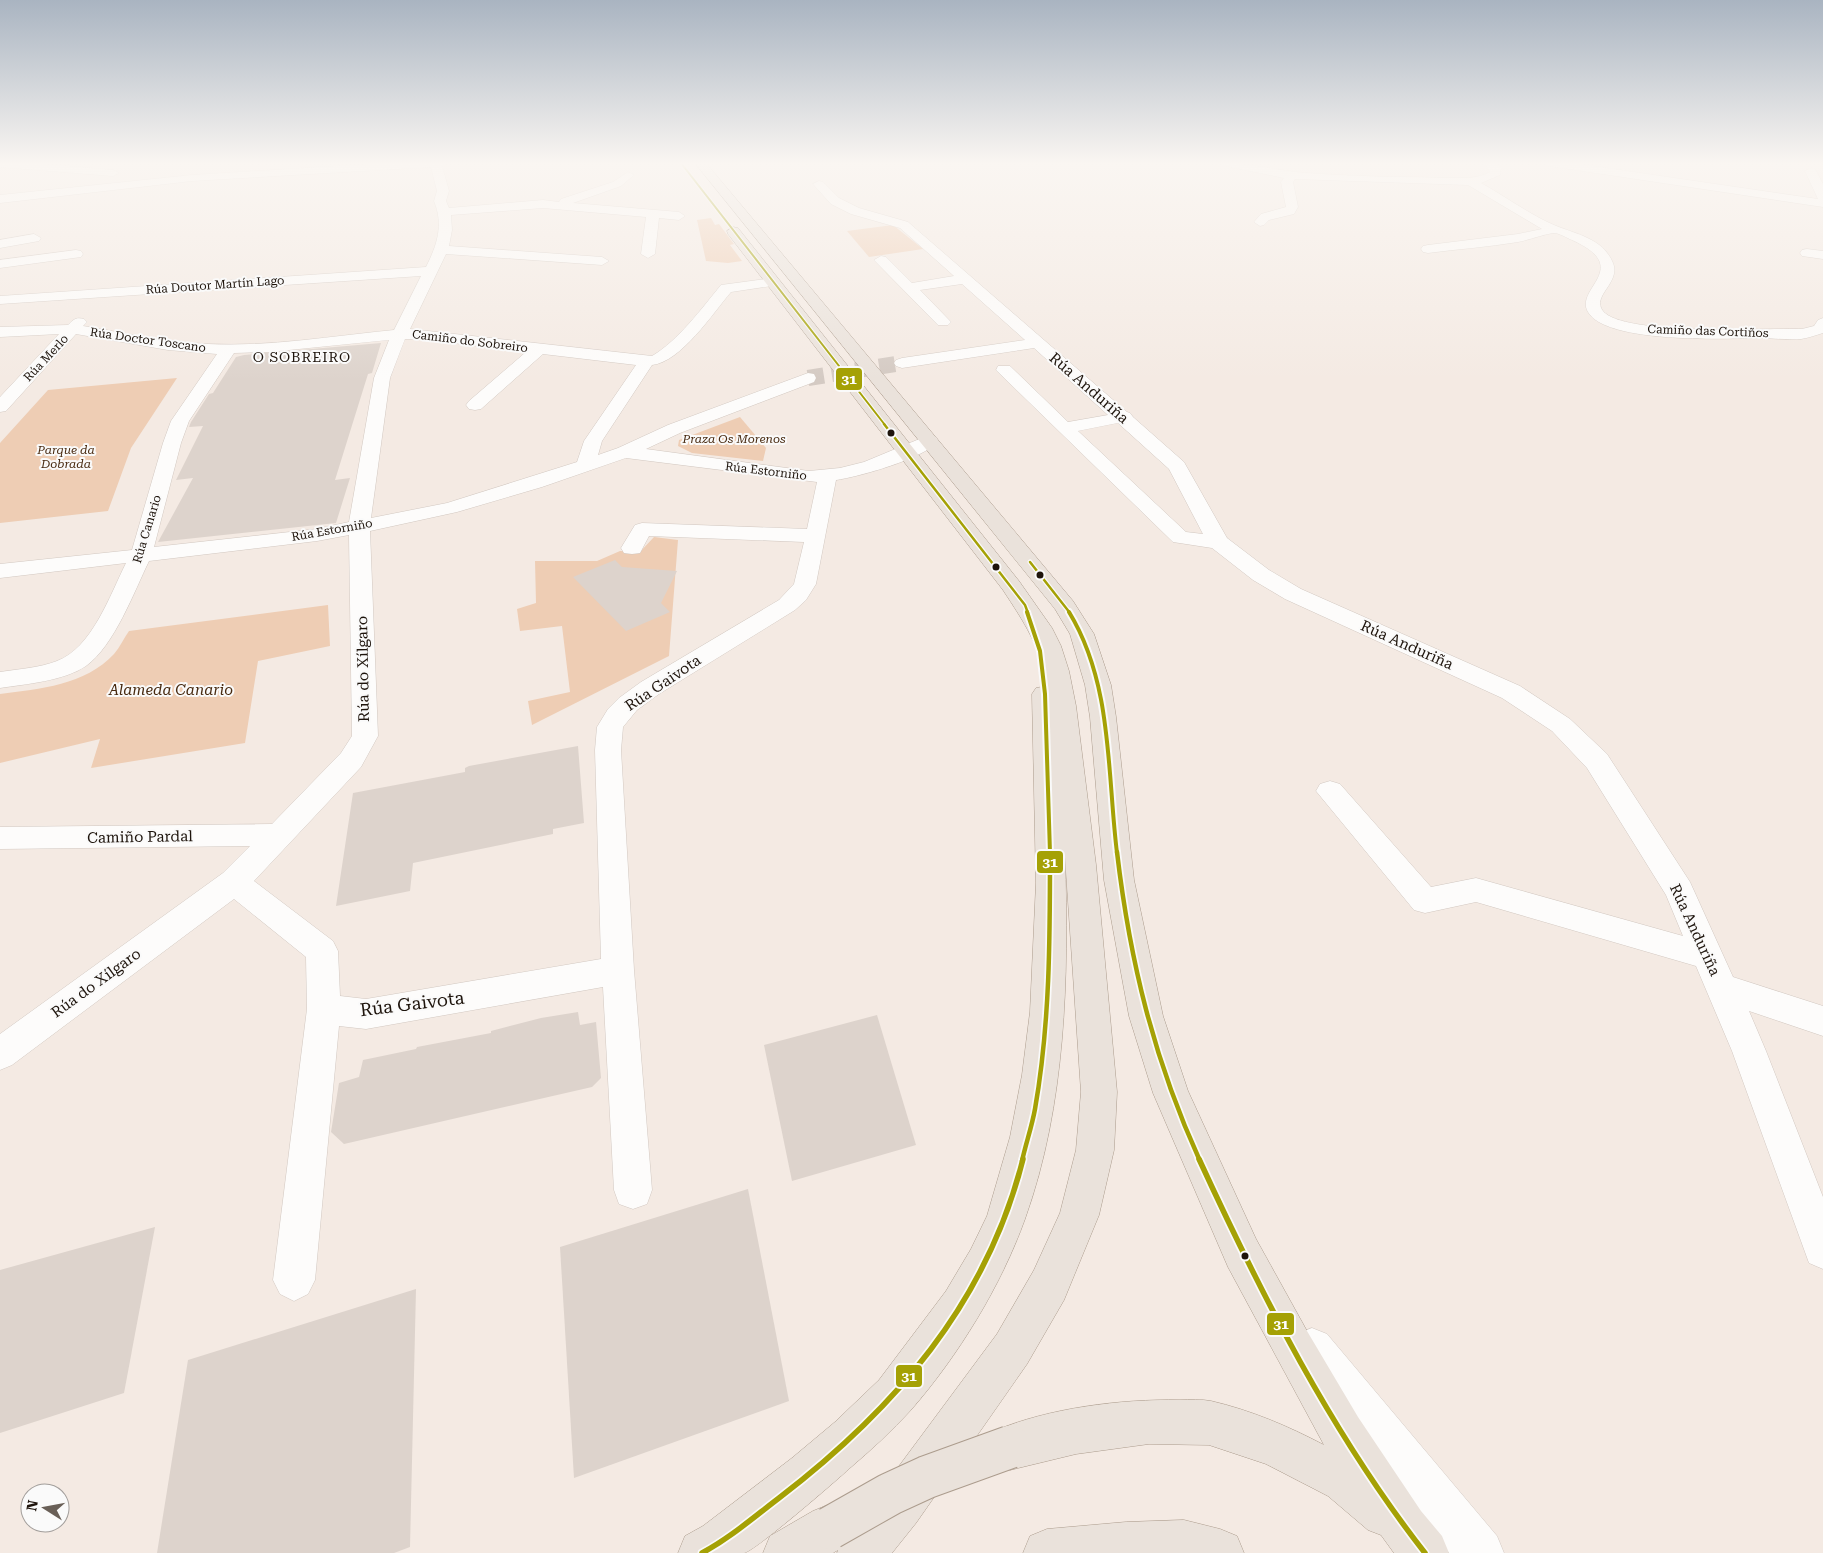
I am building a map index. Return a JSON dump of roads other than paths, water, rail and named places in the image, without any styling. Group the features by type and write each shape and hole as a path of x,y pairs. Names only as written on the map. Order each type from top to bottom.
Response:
{"main road":[{"path":"737,235 1025,605 1049,646 1057,671 1063,706 1081,865 1099,1092 1095,1150 1079,1215 1049,1286 1012,1349 899,1506 845,1540 787,1553"},
{"path":"760,235 1056,594 1082,634 1098,685 1103,717 1119,880 1146,1016 1171,1094 1242,1253 1292,1346 1342,1433 1414,1540"},
{"path":"702,1553 720,1543 818,1468 892,1398 944,1332 964,1300 988,1260 1013,1198 1035,1109 1045,1027 1050,925 1050,823 1046,694 1040,651 1025,605"},
{"path":"845,1540 890,1494 927,1477 1010,1447 1076,1431 1149,1422 1209,1423 1276,1444 1344,1480 1414,1540"},
{"path":"1047,1553 1126,1546 1184,1544 1220,1553"}],"street":[{"name":"Rúa do Xílgaro","path":"0,1054 234,882 351,760 365,736 359,526 382,378 396,342 402,334 441,250 445,235"},
{"path":"648,254 650,235"},
{"name":"Rúa Anduriña","path":"916,235 1177,466 1218,542 1261,575 1293,594 1511,692 1561,725 1597,761 1679,891 1750,1051 1823,1248"},
{"path":"1428,249 1530,235"},
{"name":"Camiño das Cortiños","path":"1568,235 1580,240 1600,253 1606,264 1608,275 1593,298 1593,307 1597,315 1612,323 1670,332 1802,334 1820,329 1823,323"},
{"path":"0,244 34,238"},
{"path":"441,250 602,261"},
{"path":"1807,253 1823,255"},
{"path":"0,264 76,254"},
{"path":"880,260 943,322"},
{"name":"Rúa Doutor Martín Lago","path":"0,300 431,271"},
{"path":"908,288 965,279"},
{"name":"Camiño do Sobreiro","path":"402,334 421,334 647,361 656,360 667,354 699,321 726,288 773,282"},
{"name":"Rúa Merlo","path":"0,407 92,309 123,291"},
{"path":"76,295 84,298 92,309"},
{"name":"Rúa Doctor Toscano","path":"0,332 72,330 168,345 229,348 269,347 402,334"},
{"path":"902,363 1036,343"},
{"name":"Rúa Canario","path":"0,680 52,671 78,660 98,640 141,555 172,443 180,421 229,348"},
{"name":"Camiño do Sobreiro","path":"475,405 539,349"},
{"path":"585,466 593,441 647,361"},
{"path":"1004,370 1180,538 1218,542"},
{"path":"9,377 28,378"},
{"name":"Rúa Estorniño","path":"0,571 317,535 450,508 625,452 674,429 808,378"},
{"path":"1064,428 1124,418"},
{"name":"Rúa Estorniño","path":"625,452 809,477 827,477 859,470 929,441"},
{"name":"Rúa Gaivota","path":"633,1190 618,970 608,750 610,727 622,709 650,688 787,605 798,595 805,584 825,495 827,477"},
{"path":"632,548 642,529 816,536"},
{"path":"1330,791 1425,901 1476,890 1707,956"},
{"name":"Camiño Pardal","path":"0,838 281,835"},
{"path":"234,882 322,951 324,1009 294,1280"},
{"name":"Rúa Gaivota","path":"324,1009 366,1014 536,986 618,970"},
{"path":"1722,988 1823,1020"},
{"path":"1242,1253 1295,1328 1480,1553"}],"tunnel":[{"path":"808,378 902,363"}],"district":[{"name":"O SOBREIRO","path":"302,357"}],"park label":[{"name":"Praza Os Morenos","path":"734,439"},
{"name":"Parque da Dobrada","path":"66,457"},
{"name":"Alameda Canario","path":"171,690"}]}
